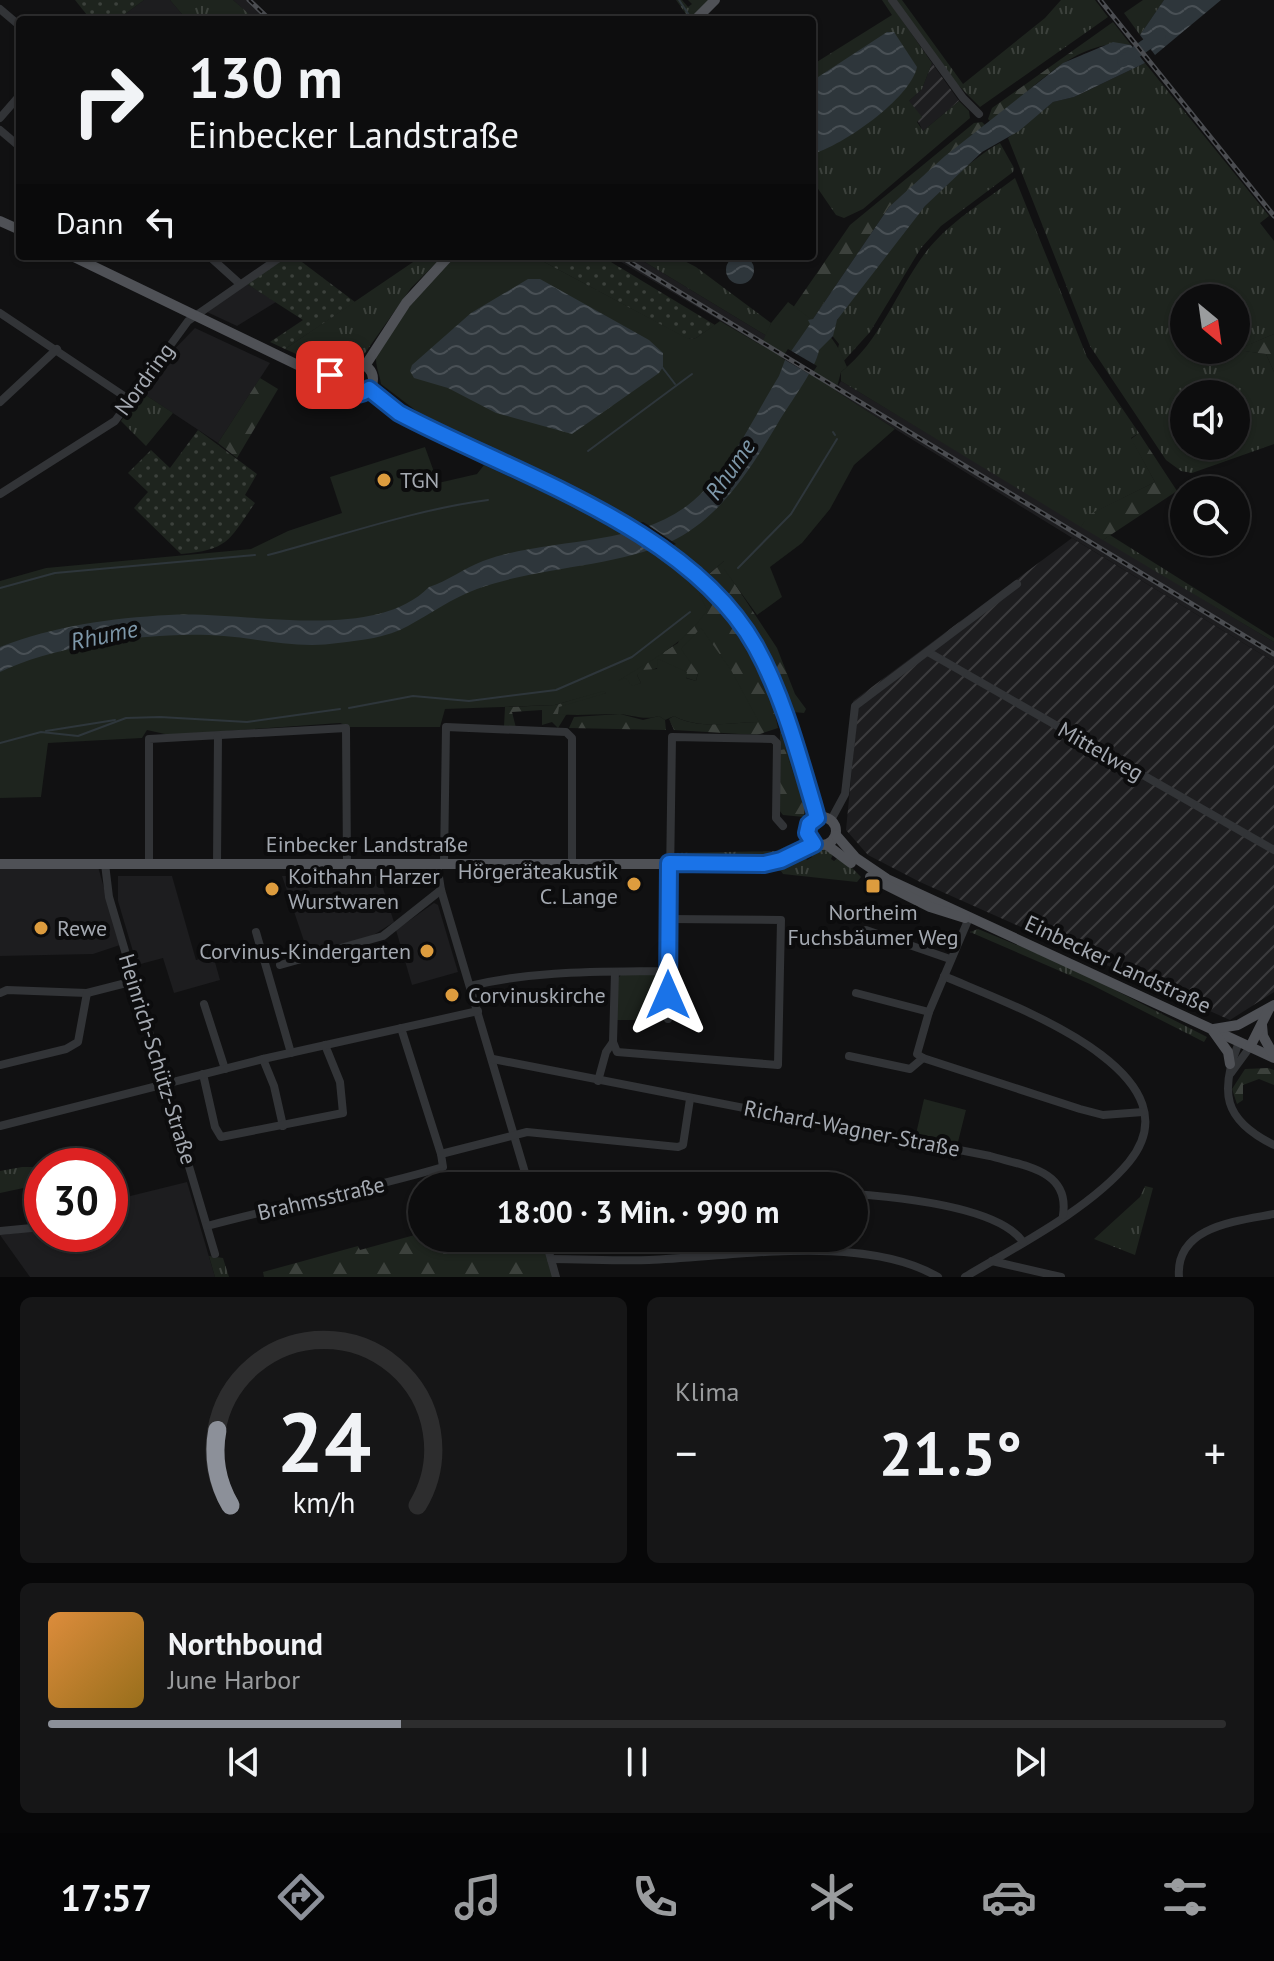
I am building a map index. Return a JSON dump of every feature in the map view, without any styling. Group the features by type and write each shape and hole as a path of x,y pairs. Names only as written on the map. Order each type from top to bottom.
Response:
{"main road":[{"path":"699,16 715,0"},
{"path":"80,260 306,369 343,377"},
{"path":"365,366 406,303 445,260"},
{"path":"365,366 373,378 369,389 361,394 352,393 345,387 343,377 349,367 365,366"},
{"path":"369,389 399,413 636,530 697,574 738,619 756,646 780,701 817,818"},
{"path":"817,818 831,820 836,835 827,845 814,844 807,833 809,824 817,818"},
{"name":"Einbecker Landstraße","path":"735,863 776,857 807,833"},
{"name":"Einbecker Landstraße","path":"836,835 840,843 875,872 1274,1057"},
{"name":"Einbecker Landstraße","path":"0,864 735,863 773,862 814,844"},
{"name":"Einbecker Landstraße","path":"827,845 883,886 951,916 969,918"},
{"path":"1244,1044 1258,1020 1271,1007"},
{"path":"1231,1068 1228,1052 1212,1029 1258,1020"},
{"path":"1258,1020 1274,1057"}],"street":[{"path":"892,0 963,98 979,114"},
{"path":"0,9 16,23"},
{"path":"0,130 16,144"},
{"path":"213,260 240,284"},
{"name":"Nordring","path":"0,494 115,421 194,315 276,260"},
{"path":"0,313 130,400"},
{"path":"0,402 57,349"},
{"path":"831,820 845,794 855,706 1017,584"},
{"name":"Mittelweg","path":"928,652 1274,850"},
{"path":"525,1172 441,890 446,727 566,732 572,738 572,863"},
{"path":"149,864 149,739 346,728 347,864"},
{"path":"217,864 218,736"},
{"path":"668,1019 672,737 773,739 777,743 776,818 783,826"},
{"name":"Heinrich-Schütz-Straße","path":"105,864 108,892 215,1254"},
{"path":"280,965 383,936 441,890"},
{"path":"969,918 929,1012 917,1054 1103,1115 1143,1112"},
{"path":"615,972 613,1042 617,1052 778,1065 781,920 668,919"},
{"path":"866,930 950,959"},
{"path":"256,932 291,1053"},
{"path":"470,986 515,975 668,971"},
{"path":"944,976 1066,1031 1096,1050 1130,1081 1143,1112 1143,1132 1129,1161 1099,1190 965,1277"},
{"path":"0,993 32,990 87,993 134,981"},
{"path":"0,1065 66,1049 78,1042 87,993"},
{"path":"856,993 929,1012"},
{"path":"204,1004 225,1069"},
{"path":"0,1126 263,1059 478,1011"},
{"path":"401,1028 441,1154"},
{"path":"598,1081 606,1052 613,1042"},
{"path":"1244,1044 1243,1062 1231,1068 1227,1098 1238,1121 1249,1133 1274,1145"},
{"path":"203,1074 215,1127 221,1137 230,1138 343,1113 340,1082 325,1045"},
{"path":"849,1056 910,1069 923,1058"},
{"path":"263,1059 283,1126"},
{"name":"Richard-Wagner-Straße","path":"493,1059 990,1156 1046,1172 1058,1181 1064,1194 1063,1215"},
{"name":"Brahmsstraße","path":"207,1226 295,1202 380,1186 443,1167 441,1154 527,1132 678,1147 683,1145 690,1099"},
{"path":"868,1195 906,1198 966,1212 999,1225 1023,1242"},
{"path":"1179,1277 1182,1254 1204,1232 1274,1214"},
{"path":"0,1231 24,1229"},
{"path":"549,1252 556,1277"},
{"path":"551,1259 647,1260 819,1252 897,1259 915,1263 938,1277"},
{"path":"992,1261 1061,1277"}],"shaded area":[{"path":"144,0 170,0 184,16 122,16"},
{"path":"233,0 253,0 270,16 251,16"},
{"path":"932,63 959,101 923,131 908,102 922,89"},
{"path":"618,260 642,260 767,336 761,345"},
{"path":"247,284 276,302 237,326 207,312"},
{"path":"195,328 270,363 218,443 141,392 161,363"},
{"path":"841,381 1274,642 1274,662 835,391"},
{"path":"1072,538 1274,662 1274,992 1230,1020 920,882 868,855 846,830 856,727 853,701"},
{"path":"0,863 97,863 120,945 93,954 0,956"},
{"path":"118,876 172,876 196,960 213,955 220,980 174,993 163,958 137,965 118,901"},
{"path":"282,876 379,876 394,922 372,936 308,953"},
{"name":"Corvinus-Kindergarten","path":"434,903 438,905 458,972 412,985 396,930"},
{"path":"187,1182 215,1277 30,1277 0,1235 24,1232 24,1252 128,1252 128,1197"}],"green space":[{"path":"75,0 144,0 122,16 88,16"},
{"path":"170,0 233,0 251,16 184,16"},
{"path":"676,0 682,0 688,7 692,4 688,0 710,0 693,16 684,16 686,14"},
{"path":"882,0 888,0 932,63 922,89 909,101 922,117 917,122 923,131 959,101 969,111 970,118 863,209 844,218 836,215 816,186 816,62 892,15"},
{"path":"896,0 902,0 963,84 1045,18 1061,0 1095,0 1108,17 980,107 955,82"},
{"path":"1143,0 1164,0 1140,35 1124,13"},
{"path":"1113,22 1131,45 1111,44 1073,57 991,122 988,119 992,108"},
{"path":"1145,63 1269,216 1260,223 1274,241 1274,334 1250,344 1250,284 1170,284 1170,364 1250,364 1250,352 1266,354 1274,372 1274,444 1250,452 1250,380 1170,380 1170,460 1229,460 1192,473 1181,471 1166,460 1090,346 1008,138 1053,102 1074,97"},
{"path":"982,122 985,125 889,207 813,319 779,328 850,225 974,123"},
{"path":"1000,143 1014,168 1013,172 941,226 921,248 870,332 832,374 839,344 830,333 861,283 929,201 978,157"},
{"path":"1015,178 1087,357 1139,433 1131,438 1155,482 1089,515 1081,527 841,381 841,372 867,346 915,267 935,241 956,221"},
{"path":"283,260 299,260 355,302 285,349 270,342 303,320 247,284"},
{"path":"416,260 439,260 411,288 365,353 334,366 312,361 285,349"},
{"path":"452,260 541,260 689,339 696,338 720,321 761,345 771,323 788,302 824,329 836,344 847,367 841,372 836,391 895,429 854,465 830,509 802,543 770,567 782,597 757,615 724,569 724,561 709,574 703,568 692,579 707,610 698,622 667,650 618,681 626,678 632,686 641,683 637,675 642,670 657,669 658,659 687,672 686,678 696,681 698,673 681,649 701,628 731,670 759,722 705,724 674,716 665,720 659,716 558,714 559,707 606,693 604,691 555,705 445,709 440,727 350,727 340,723 169,735 147,730 142,738 48,743 41,797 0,798 0,581 46,568 251,549 288,531 342,513 330,477 425,447 438,483 477,474 484,465 569,504 582,494 419,413 381,384 376,360 379,350 410,306"},
{"path":"540,260 608,260 715,325 696,338 688,339"},
{"path":"642,260 683,260 696,267 771,323 767,336"},
{"path":"1274,334 1274,372 1266,354 1250,352 1250,344"},
{"path":"260,378 278,389 237,458 218,443"},
{"path":"141,392 173,413 146,446 121,421"},
{"path":"198,430 257,474 245,495 255,503 233,534 219,546 181,554 134,508 148,492 128,473 151,450 170,468"},
{"path":"1139,433 1170,480 1170,496 1103,540 1081,527 1088,515 1155,482 1131,439"},
{"path":"1110,535 1274,638 1274,642 1103,540"},
{"path":"724,561 725,569 777,648 795,694 806,709 804,713 794,712 761,638 709,574"},
{"path":"697,584 725,616 748,650 767,688 778,728 757,735 674,730 669,719 674,716 704,724 758,722 698,673 696,681 657,668 637,675 641,683 632,687 617,681 678,643"},
{"path":"604,690 606,693 566,715 558,728 552,722 542,725 542,710 512,712 516,728 504,727 505,707 555,705"},
{"path":"780,713 805,806 785,749 780,750"},
{"path":"620,714 643,720 659,716 665,720 666,730 569,728 574,717"},
{"path":"785,749 805,806 804,817 783,815 779,810 780,750"},
{"path":"808,849 834,852 831,859 834,861 840,856 861,877 857,882 783,874 781,871 730,872 775,865 802,852 807,860 812,857"},
{"path":"776,851 723,858 678,857 674,853"},
{"path":"978,929 1068,966 1207,1037 1204,1042 1090,984 970,932"},
{"path":"622,974 658,974 664,979 664,1020 617,1020 617,979"},
{"path":"1245,1069 1274,1070 1274,1085 1259,1079 1243,1085 1243,1100 1237,1104 1232,1089"},
{"path":"924,1099 966,1110 958,1142 916,1134"},
{"path":"24,1167 24,1188 0,1193 0,1171"},
{"path":"1145,1186 1153,1188 1135,1255 1094,1239 1140,1197"},
{"path":"408,1237 408,1252 545,1252 553,1277 264,1277 263,1272 358,1246 360,1250"},
{"path":"209,1256 223,1258 229,1277 215,1277"}],"water":[{"path":"1164,0 1221,0 1155,55 1140,35"},
{"path":"887,32 894,32 917,67 902,93 874,119 816,152 816,78"},
{"path":"1113,42 1131,45 1145,63 1074,97 1053,102 1019,131 982,152 925,206 837,320 833,336 819,350 808,376 733,491 688,532 670,542 625,557 524,576 477,589 400,630 374,638 309,645 224,636 140,637 50,654 0,672 0,647 62,628 169,615 342,620 375,615 405,604 429,587 483,561 508,553 616,535 666,519 702,493 728,462 779,376 785,360 810,324 808,320 813,319 889,207 945,156 1063,63"},
{"path":"730,260 750,260 753,276 746,283 734,283 727,276"},
{"path":"528,279 540,279 649,340 663,353 663,367 659,373 572,434 496,413 448,388 414,378 410,371 412,365 471,313"}],"pier":[{"path":"788,349 817,366 811,375 782,358"},
{"path":"643,522 676,544 657,552 620,529"}],"waterway":[{"path":"679,0 688,16"},
{"name":"Rhume","path":"1123,61 1160,35"},
{"path":"662,367 675,384"},
{"path":"588,451 692,374"},
{"path":"738,568 791,514 837,439"},
{"path":"268,555 405,517 488,500"},
{"path":"0,588 55,573 255,555"},
{"path":"349,708 413,696 469,701 556,690 632,657 690,612"},
{"path":"0,743 41,732 78,736 126,718 247,722 340,709"},
{"path":"46,731 115,720"}],"railway":[{"path":"249,0 266,16"},
{"path":"1100,0 1274,216"},
{"path":"627,260 1274,654"}],"place":[{"name":"TGN","path":"384,480"},
{"name":"Hörgeräteakustik C. Lange","path":"634,884"},
{"name":"Northeim Fuchsbäumer Weg","path":"873,886"},
{"name":"Koithahn Harzer Wurstwaren","path":"272,889"},
{"name":"Rewe","path":"41,928"},
{"name":"Corvinus-Kindergarten","path":"427,951"},
{"name":"Corvinuskirche","path":"452,995"}],"route":[{"path":"330,375 343,377 343,384 352,393 361,394 369,389 399,413 636,530 697,574 738,619 756,646 780,701 814,807 817,818 809,824 807,833 814,844 781,860 764,864 669,863 668,995"}]}
